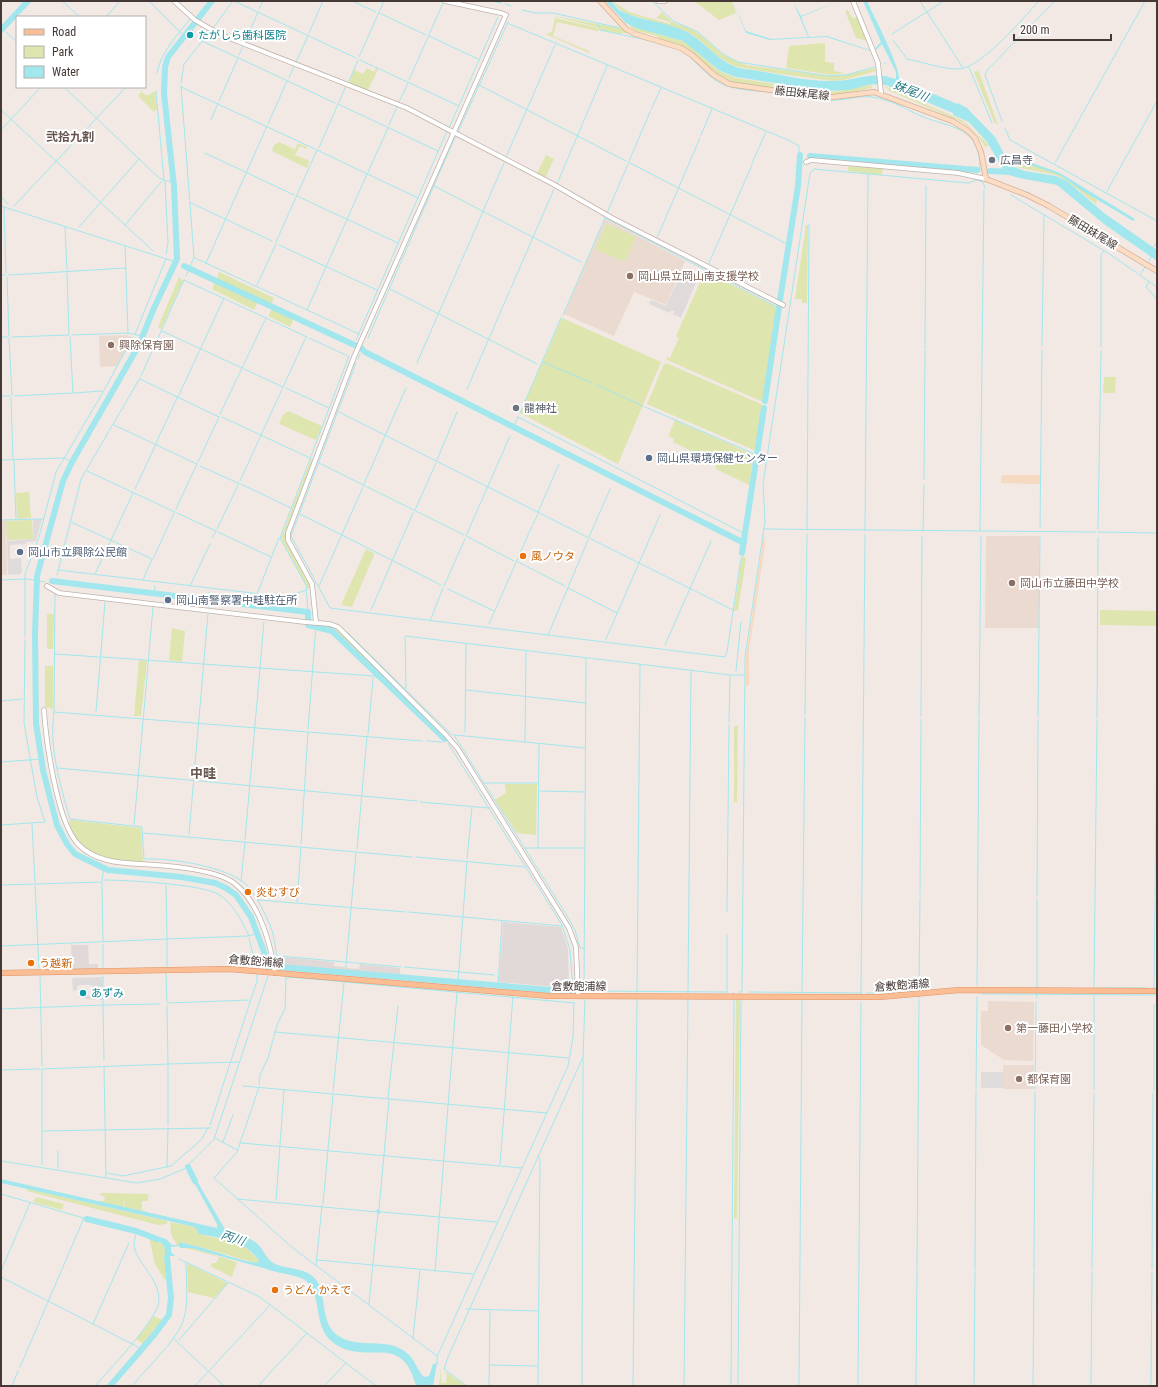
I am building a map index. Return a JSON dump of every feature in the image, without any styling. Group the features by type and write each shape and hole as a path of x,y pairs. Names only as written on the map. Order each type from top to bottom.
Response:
{"main road":[{"name":"藤田妹尾線","path":"600,1 626,28 635,34 681,48 692,55 714,75 729,84 825,98 866,92 881,93 952,121 967,130 979,145 986,179 1050,206 1157,271"},
{"name":"倉敷飽浦線","path":"1,974 229,969 530,995 578,993 880,997 959,990 1157,991"}],"street":[{"path":"174,1 197,21 211,30 383,97 454,132 553,184 612,218 783,305"},
{"path":"316,622 312,584 287,537 358,347 506,15 445,1"},
{"path":"658,1 665,1"},
{"path":"853,1 875,54 880,73 881,93"},
{"path":"806,162 811,160 958,173 986,179"},
{"path":"47,586 55,592 316,622 338,627 454,743 569,928 576,946 578,993"},
{"path":"44,710 55,784 68,829 79,845 88,852 109,861 158,865 201,871 219,875 229,880 243,892 258,917 271,948 275,973"}],"shaded area":[{"name":"岡山県立岡山南支援学校","path":"605,219 685,261 666,305 634,292 614,336 564,314"},
{"path":"680,276 696,283 681,318 673,314 674,311 671,311 670,313 649,304 651,300 666,306"},
{"path":"127,335 132,337 117,366 100,367 99,336"},
{"path":"1,516 2,521 6,520 7,575 1,575"},
{"path":"42,519 36,541 26,542 25,544 10,545 10,559 21,558 22,572 20,574 8,575 7,541 33,539 33,520"},
{"name":"岡山市立藤田中学校","path":"986,536 1039,536 1039,628 985,628"},
{"path":"503,922 561,927 568,949 569,988 499,982"},
{"path":"71,945 88,945 89,964 98,964 98,969 72,970"},
{"path":"282,957 334,962 334,966 345,967 344,970 281,965"},
{"path":"360,964 400,968 400,976 346,970 346,968 359,969"},
{"path":"102,977 103,1000 85,999 85,996 92,995 92,985 80,985 77,986 77,990 73,991 72,978"},
{"name":"第一藤田小学校","path":"988,1001 1034,1002 1033,1061 1004,1060 981,1045 981,1011 988,1011"},
{"path":"1003,1065 1034,1065 1034,1089 1003,1089"},
{"path":"981,1072 1003,1072 1003,1088 982,1088"}],"green space":[{"path":"612,1 629,12 670,24 670,22 656,18 662,12 672,22 689,28 701,35 723,55 746,65 830,76 845,75 877,68 877,71 843,80 833,81 734,66 717,56 701,41 686,31 628,14 619,9"},
{"path":"694,1 732,1 736,13 719,20"},
{"path":"848,10 852,18 856,18 857,14 868,41 856,38 845,11"},
{"path":"550,15 624,29 628,33 621,34 601,30 600,28"},
{"path":"555,18 598,28 599,31 557,22 553,36 589,51 589,53 546,34 552,32"},
{"path":"628,25 685,42 719,71 736,78 827,92 877,84 871,88 826,97 732,82 717,76 691,51 659,39 657,36 636,31"},
{"path":"825,43 825,62 834,63 834,71 845,73 832,75 786,68 789,46"},
{"path":"367,68 374,72 376,68 378,69 368,90 349,83 354,70 363,74"},
{"path":"974,72 979,72 998,125 994,122"},
{"path":"884,86 964,121 989,145 985,147 977,134 964,123 890,91"},
{"path":"143,89 142,92 147,96 155,91 157,109 154,112 138,96"},
{"path":"279,142 294,149 293,153 298,143 307,147 307,149 300,146 295,155 310,161 307,168 272,151 274,145"},
{"path":"546,155 554,159 545,178 537,173"},
{"path":"1019,160 1061,175 1097,200 1096,204 1067,181 1056,175 1016,167"},
{"path":"854,165 883,168 882,175 848,171 848,166 854,167"},
{"path":"607,224 636,237 626,260 622,261 595,249"},
{"path":"806,225 808,225 807,303 802,303 802,299 795,299"},
{"path":"705,271 778,308 763,402 667,360 667,357 670,358 679,338 676,336"},
{"path":"219,272 274,298 271,305 217,279"},
{"path":"179,277 183,281 161,329 158,327"},
{"path":"215,282 258,301 254,310 212,289"},
{"path":"272,309 294,319 290,327 268,316"},
{"path":"562,318 661,362 618,464 520,413"},
{"path":"666,363 763,405 756,451 647,404 663,366"},
{"path":"1104,377 1116,377 1115,393 1103,393"},
{"path":"288,411 322,426 316,440 279,424 283,415"},
{"path":"675,420 754,455 749,485 716,469 716,463 673,442 674,439 668,436"},
{"path":"311,459 313,460 285,537 310,583 311,587 308,589 281,538"},
{"path":"29,492 31,518 17,519 16,493"},
{"path":"32,520 33,539 7,540 6,521"},
{"path":"366,549 374,553 374,555 352,607 341,605"},
{"path":"742,555 746,559 738,610 734,611"},
{"path":"1100,610 1156,611 1156,626 1100,625"},
{"path":"47,614 54,614 53,649 47,649"},
{"path":"320,624 337,630 392,683 392,686 335,632 319,626"},
{"path":"172,628 185,631 182,662 169,660"},
{"path":"139,660 147,661 141,716 134,716"},
{"path":"45,666 53,666 53,709 45,707"},
{"path":"738,725 737,802 734,802 734,727"},
{"path":"505,784 537,784 536,835 517,833 495,800 506,793"},
{"path":"71,820 141,828 143,863 108,858 88,850 80,843 74,834 68,822"},
{"path":"736,1000 739,1000 740,1003 737,1219 734,1218"},
{"path":"28,1189 167,1221 167,1224 158,1225 27,1191"},
{"path":"101,1193 148,1194 148,1201 142,1201 142,1210 147,1212 124,1207 126,1195 123,1207 97,1201 104,1201 105,1197 100,1195"},
{"path":"36,1197 64,1204 62,1210 33,1202"},
{"path":"170,1222 195,1227 199,1234 241,1244 247,1248 259,1261 257,1263 179,1242 179,1245 177,1245 171,1234"},
{"path":"149,1237 165,1247 167,1280 164,1279 155,1264"},
{"path":"185,1248 191,1248 237,1262 232,1277 210,1266 213,1263 216,1263 219,1257"},
{"path":"189,1264 228,1283 214,1298 188,1292 187,1265"},
{"path":"154,1316 162,1320 143,1344 136,1339"},
{"path":"441,1367 441,1383 446,1383 447,1374 444,1374 446,1372 466,1386 439,1386"}],"sand":[{"path":"1002,475 1040,475 1040,484 1001,483"},
{"path":"764,533 765,545 749,651 749,685 746,687 746,657"}],"water":[{"name":"妹尾川","path":"605,1 611,1 619,10 628,14 685,31 698,39 723,60 737,67 822,81 842,81 871,76 896,79 896,72 882,44 874,52 826,37 770,40 746,33 732,1 746,31 771,39 808,37 793,1 801,16 839,1 801,17 809,37 827,36 873,51 881,42 863,1 867,1 891,53 899,79 967,108 995,137 1009,163 1014,167 1025,171 1056,176 1067,181 1104,213 1157,250 1157,261 1104,224 1057,185 1006,174 987,142 969,122 953,115 953,113 886,85 872,84 849,90 827,91 736,77 720,71 683,41 636,28 626,23"},
{"path":"1021,159 1060,173 1135,219 1133,221 1081,190 1060,175 1016,160"},
{"name":"丙川","path":"193,1174 226,1231 245,1237 258,1244 269,1260 275,1264 303,1271 313,1276 320,1287 328,1323 337,1335 352,1342 385,1344 401,1349 410,1355 424,1377 429,1376 433,1364 437,1363 433,1386 416,1386 410,1369 402,1359 393,1354 347,1350 335,1344 323,1329 314,1294 311,1286 305,1280 292,1275 271,1271 191,1248 180,1248 179,1246 171,1247 171,1252 175,1256 170,1256 166,1264 165,1249 163,1244 149,1237 150,1234 166,1239 172,1245 179,1245 179,1242 247,1261 257,1263 259,1261 247,1248 240,1244 225,1239 199,1234 195,1227 1,1183 1,1179 217,1228 217,1224 191,1177"}],"waterway":[{"path":"1,30 28,1"},
{"path":"62,1 79,16"},
{"path":"107,16 120,1"},
{"path":"149,1 185,37"},
{"path":"212,1 168,57 165,67 164,94 174,186 177,259 154,308 139,345 72,462 63,481 37,576 35,633 36,723 43,770 57,825 67,844 75,854 108,870 181,877 215,883 226,888 236,895 251,917 263,949 268,968"},
{"path":"213,28 233,1"},
{"path":"234,1 356,58"},
{"path":"259,9 263,1"},
{"path":"309,33 323,1"},
{"path":"352,1 376,12"},
{"path":"359,57 384,1"},
{"path":"492,1 501,3"},
{"path":"652,1 673,21 698,32 723,54 738,62 828,76 846,75 875,67"},
{"path":"920,1 963,68"},
{"path":"892,34 944,1"},
{"path":"893,40 907,59 952,69 967,67 990,52 1039,1"},
{"path":"1002,121 985,75 988,69 1055,1"},
{"path":"1055,163 1145,1"},
{"path":"409,80 443,3"},
{"path":"505,4 511,6"},
{"path":"522,10 535,13 553,13 620,28"},
{"path":"245,42 258,12"},
{"path":"379,13 426,35"},
{"path":"449,128 498,17"},
{"path":"157,73 166,51 190,19"},
{"path":"458,132 508,22"},
{"path":"507,23 788,140 799,146 799,155"},
{"path":"598,24 600,30 651,41"},
{"path":"181,83 184,64 211,30"},
{"path":"6,32 16,41"},
{"path":"296,62 308,36"},
{"path":"429,36 478,59"},
{"path":"202,41 335,103"},
{"path":"506,157 555,45"},
{"path":"239,55 243,46"},
{"path":"687,54 715,80 727,86 768,92"},
{"path":"219,101 238,58"},
{"path":"349,81 358,60"},
{"path":"360,60 459,106"},
{"path":"289,78 294,66"},
{"path":"557,184 607,66"},
{"path":"969,67 992,123"},
{"path":"268,124 287,81"},
{"path":"399,102 408,83"},
{"path":"479,85 626,161"},
{"path":"181,86 194,257 186,276"},
{"path":"339,102 346,86"},
{"path":"181,87 315,149"},
{"path":"1,130 40,88"},
{"path":"65,88 158,177 165,181 173,181"},
{"path":"14,206 125,88"},
{"path":"651,110 661,88"},
{"path":"156,91 164,180"},
{"path":"826,100 861,97 879,98 921,116 954,127 970,137 976,145 979,156 980,171"},
{"path":"1106,193 1157,101"},
{"path":"211,120 218,103"},
{"path":"338,104 438,151"},
{"path":"319,148 338,104"},
{"path":"389,125 397,107"},
{"path":"701,135 712,109"},
{"path":"1,110 153,251"},
{"path":"629,161 650,112"},
{"path":"206,263 267,126"},
{"path":"368,172 388,128"},
{"path":"1005,128 1010,140 1157,221"},
{"path":"356,340 447,131"},
{"path":"752,163 766,132"},
{"path":"368,338 455,137"},
{"path":"657,238 700,138"},
{"path":"317,150 418,198"},
{"path":"276,242 317,150"},
{"path":"205,153 294,195"},
{"path":"780,300 798,186 800,155"},
{"path":"810,156 977,170"},
{"path":"79,227 139,159"},
{"path":"1010,166 1017,160"},
{"path":"628,162 789,245"},
{"path":"461,262 504,163"},
{"path":"607,213 628,164"},
{"path":"708,265 752,165"},
{"path":"739,992 742,992 745,657 765,521 763,484 810,173 814,169 968,183 977,180 983,182 985,188"},
{"path":"990,171 1012,172"},
{"path":"307,310 367,174"},
{"path":"865,531 868,174"},
{"path":"125,225 162,181"},
{"path":"165,182 168,243 166,254"},
{"path":"434,186 581,262"},
{"path":"925,348 926,186"},
{"path":"511,288 554,189"},
{"path":"980,531 984,190"},
{"path":"1011,195 1108,253 1157,287"},
{"path":"1,196 8,204"},
{"path":"297,196 398,243"},
{"path":"191,203 272,241"},
{"path":"1,206 176,262"},
{"path":"4,207 6,273"},
{"path":"1042,346 1044,215"},
{"path":"605,218 779,308"},
{"path":"563,315 605,218"},
{"path":"807,530 809,224"},
{"path":"65,227 67,270"},
{"path":"1153,248 1157,242"},
{"path":"257,285 276,244"},
{"path":"279,245 377,290"},
{"path":"125,246 128,333"},
{"path":"1101,347 1101,255 1104,251"},
{"path":"1149,261 1151,257"},
{"path":"195,258 359,334"},
{"path":"135,334 166,259"},
{"path":"417,363 460,264"},
{"path":"184,266 361,348 365,352 744,543"},
{"path":"1141,274 1145,267"},
{"path":"9,275 126,268"},
{"path":"12,337 69,335 67,273"},
{"path":"7,277 9,336"},
{"path":"184,280 307,337"},
{"path":"141,376 184,280"},
{"path":"1149,282 1146,287 1157,299"},
{"path":"390,289 537,364"},
{"path":"467,389 510,290"},
{"path":"179,395 224,298"},
{"path":"765,401 779,307"},
{"path":"220,414 266,318"},
{"path":"520,413 561,318"},
{"path":"162,331 242,368"},
{"path":"72,335 128,333 142,336"},
{"path":"1,337 8,337"},
{"path":"14,396 73,393 70,337"},
{"path":"25,637 25,574 39,537 56,472 133,337"},
{"path":"240,481 306,337"},
{"path":"309,338 348,356"},
{"path":"9,339 12,395"},
{"path":"924,479 925,350"},
{"path":"1040,528 1042,350"},
{"path":"1098,529 1101,351"},
{"path":"358,359 360,354"},
{"path":"308,612 306,585 280,538 349,356"},
{"path":"543,362 592,383"},
{"path":"356,363 291,536 330,608 725,657 741,558"},
{"path":"244,369 283,387"},
{"path":"57,575 81,479 140,378"},
{"path":"140,379 219,417"},
{"path":"597,385 643,406"},
{"path":"286,388 329,408"},
{"path":"364,484 406,388"},
{"path":"74,393 102,391"},
{"path":"1,396 10,396"},
{"path":"156,443 178,396"},
{"path":"11,398 13,459"},
{"path":"645,407 757,455"},
{"path":"742,553 764,408"},
{"path":"339,412 587,537"},
{"path":"437,460 457,412"},
{"path":"198,462 219,417"},
{"path":"222,417 310,458"},
{"path":"518,417 745,534"},
{"path":"512,430 518,417"},
{"path":"114,425 197,464"},
{"path":"510,436 466,536 514,561"},
{"path":"135,489 156,444"},
{"path":"1,460 64,458 72,462"},
{"path":"14,460 16,520"},
{"path":"319,463 464,535"},
{"path":"415,510 436,463"},
{"path":"176,509 197,464"},
{"path":"538,512 559,464"},
{"path":"200,466 238,483"},
{"path":"87,471 175,512"},
{"path":"217,529 239,483"},
{"path":"241,484 291,508"},
{"path":"923,531 924,485"},
{"path":"319,586 363,487"},
{"path":"589,537 610,489"},
{"path":"95,574 133,493"},
{"path":"153,559 174,513"},
{"path":"177,513 216,531"},
{"path":"371,610 413,513"},
{"path":"300,514 441,585"},
{"path":"533,524 538,514"},
{"path":"660,515 639,563 733,610"},
{"path":"2,520 43,519"},
{"path":"71,522 152,559 143,580"},
{"path":"489,624 532,526"},
{"path":"764,529 1095,532"},
{"path":"212,538 216,531"},
{"path":"218,532 271,557"},
{"path":"1098,532 1157,533"},
{"path":"805,715 807,534"},
{"path":"861,994 865,535"},
{"path":"1038,717 1040,536"},
{"path":"921,716 922,537"},
{"path":"979,717 981,537"},
{"path":"257,594 279,538"},
{"path":"589,538 639,563 606,639"},
{"path":"1097,718 1098,538"},
{"path":"444,586 465,539"},
{"path":"548,635 588,540"},
{"path":"665,645 711,541"},
{"path":"190,586 210,544"},
{"path":"518,562 565,586"},
{"path":"58,570 286,597 306,590"},
{"path":"1,580 28,579 45,582"},
{"path":"52,581 308,612 308,625 332,631 445,739"},
{"path":"154,594 155,586"},
{"path":"430,621 443,588"},
{"path":"568,588 617,613"},
{"path":"448,589 494,611"},
{"path":"208,599 209,592"},
{"path":"55,593 53,739 56,766 70,819 142,827 144,859 169,860 198,864 238,878 251,889 270,925 280,967"},
{"path":"208,608 209,600"},
{"path":"96,712 105,602"},
{"path":"134,825 153,607"},
{"path":"189,834 208,614"},
{"path":"245,839 264,622"},
{"path":"736,671 741,622"},
{"path":"308,729 316,626"},
{"path":"348,633 452,735"},
{"path":"406,689 405,636 730,675 745,675"},
{"path":"1,825 45,822 37,797 24,723 25,640"},
{"path":"465,732 466,644"},
{"path":"525,742 526,651"},
{"path":"55,654 99,657"},
{"path":"102,657 260,668"},
{"path":"584,991 586,658"},
{"path":"637,992 640,665"},
{"path":"260,668 374,676"},
{"path":"688,993 691,671"},
{"path":"368,734 373,679 376,673"},
{"path":"729,722 730,676"},
{"path":"1157,684 1157,718"},
{"path":"466,690 586,703"},
{"path":"1,701 22,699"},
{"path":"54,712 422,741"},
{"path":"802,995 805,718"},
{"path":"920,895 921,719"},
{"path":"977,985 979,719"},
{"path":"1037,896 1038,720"},
{"path":"1094,987 1097,720"},
{"path":"1155,897 1157,721"},
{"path":"727,912 729,725"},
{"path":"301,844 308,732"},
{"path":"454,735 569,919 575,930 580,948 584,948"},
{"path":"455,735 585,748"},
{"path":"357,849 367,736"},
{"path":"427,741 442,742"},
{"path":"448,743 562,925 570,950 573,989"},
{"path":"538,848 539,744"},
{"path":"1,762 42,759"},
{"path":"57,768 417,801"},
{"path":"484,783 538,783"},
{"path":"540,791 585,792"},
{"path":"420,802 489,808"},
{"path":"467,859 472,807"},
{"path":"32,824 35,882"},
{"path":"143,833 412,857"},
{"path":"241,881 245,842"},
{"path":"297,902 301,847"},
{"path":"524,848 584,848"},
{"path":"345,976 356,853"},
{"path":"416,857 526,867"},
{"path":"458,982 467,862"},
{"path":"102,879 104,868"},
{"path":"102,880 179,885 218,894 233,907 249,936 257,933"},
{"path":"39,968 35,884 102,882"},
{"path":"102,883 103,941"},
{"path":"1,885 34,884"},
{"path":"166,886 167,939 248,936"},
{"path":"919,987 920,898"},
{"path":"1037,899 1037,988"},
{"path":"1154,987 1155,899"},
{"path":"258,900 406,912"},
{"path":"409,912 562,926"},
{"path":"498,986 502,921"},
{"path":"727,935 727,992"},
{"path":"249,938 256,967"},
{"path":"1,946 167,939 167,967"},
{"path":"103,944 103,968"},
{"path":"279,956 401,967"},
{"path":"267,966 272,966"},
{"path":"280,967 574,992"},
{"path":"404,967 494,975"},
{"path":"166,974 167,1003"},
{"path":"210,1125 257,981 257,974"},
{"path":"40,976 42,1066"},
{"path":"1,1009 103,1005 103,976"},
{"path":"1,1161 137,1183 160,1179 184,1169 214,1139 268,976"},
{"path":"286,979 290,977 574,1003"},
{"path":"259,1085 260,1075 268,1058 277,1025 285,1009 286,978"},
{"path":"333,1092 344,983"},
{"path":"1098,988 1146,988"},
{"path":"905,992 927,990"},
{"path":"588,991 727,992"},
{"path":"435,1271 457,992"},
{"path":"749,992 862,993"},
{"path":"867,993 898,993"},
{"path":"1036,993 1037,998"},
{"path":"982,994 1157,995"},
{"path":"1094,994 1094,1090"},
{"path":"500,1165 513,996"},
{"path":"976,1089 977,997"},
{"path":"633,1386 637,999"},
{"path":"684,1386 688,999"},
{"path":"738,1386 741,999"},
{"path":"169,1003 249,1000"},
{"path":"467,1386 444,1369 448,1357 583,1057 585,1000"},
{"path":"731,1386 734,1000"},
{"path":"799,1386 802,1000"},
{"path":"917,1268 919,1000"},
{"path":"437,1364 437,1357 568,1066 573,1037 574,1002"},
{"path":"858,1386 861,1002"},
{"path":"1035,1089 1036,1002"},
{"path":"104,1060 103,1005 160,1004"},
{"path":"1154,1091 1154,1005 1157,1005"},
{"path":"42,1165 42,1069 168,1064 167,1006"},
{"path":"388,1098 398,1006"},
{"path":"275,1032 569,1058"},
{"path":"582,1386 583,1058"},
{"path":"168,1125 168,1064 239,1062"},
{"path":"104,1067 106,1178"},
{"path":"1,1070 40,1069"},
{"path":"243,1086 547,1113"},
{"path":"259,1087 237,1152 214,1178 294,1249 437,1356"},
{"path":"276,1200 284,1090"},
{"path":"975,1269 976,1092"},
{"path":"1034,1269 1035,1092"},
{"path":"1092,1269 1094,1093"},
{"path":"1152,1269 1153,1093"},
{"path":"323,1204 333,1095"},
{"path":"379,1209 389,1100"},
{"path":"223,1142 233,1115"},
{"path":"167,1167 168,1128"},
{"path":"107,1173 123,1176 171,1166 201,1140 208,1128"},
{"path":"43,1131 211,1128"},
{"path":"215,1138 237,1150"},
{"path":"241,1143 522,1168"},
{"path":"58,1151 58,1168"},
{"path":"538,1156 540,1158 538,1386"},
{"path":"188,1167 195,1181"},
{"path":"1,1194 87,1219"},
{"path":"237,1199 378,1212 369,1304"},
{"path":"1,1271 30,1203"},
{"path":"316,1265 322,1206"},
{"path":"381,1212 497,1222"},
{"path":"20,1367 84,1218"},
{"path":"87,1219 136,1231 157,1239"},
{"path":"95,1386 142,1332 150,1320 159,1301 156,1284 135,1250 134,1242 137,1231"},
{"path":"93,1324 129,1243"},
{"path":"110,1386 154,1335 169,1315 171,1298 167,1257"},
{"path":"179,1259 260,1297 376,1386"},
{"path":"317,1260 473,1274"},
{"path":"132,1386 169,1344 181,1326 186,1311 186,1262"},
{"path":"413,1338 420,1270"},
{"path":"916,1386 917,1270"},
{"path":"974,1386 975,1271"},
{"path":"1033,1386 1034,1271"},
{"path":"1091,1386 1092,1272"},
{"path":"1151,1386 1152,1272"},
{"path":"1,1277 142,1349"},
{"path":"179,1340 228,1283"},
{"path":"195,1386 270,1305"},
{"path":"466,1309 538,1311"},
{"path":"489,1386 490,1311"},
{"path":"258,1386 307,1333"},
{"path":"173,1338 224,1386"},
{"path":"324,1386 346,1363"},
{"path":"490,1365 537,1366"},
{"path":"12,1386 18,1371"}],"place":[{"name":"たがしら歯科医院","path":"190,35"},
{"name":"広昌寺","path":"992,160"},
{"name":"岡山県立岡山南支援学校","path":"630,276"},
{"name":"興除保育園","path":"111,345"},
{"name":"龍神社","path":"516,408"},
{"name":"岡山県環境保健センター","path":"649,458"},
{"name":"岡山市立興除公民館","path":"20,552"},
{"name":"風ノウタ","path":"523,556"},
{"name":"岡山市立藤田中学校","path":"1012,583"},
{"name":"岡山南警察署中畦駐在所","path":"168,600"},
{"name":"炎むすび","path":"248,892"},
{"name":"う越新","path":"31,963"},
{"name":"あずみ","path":"83,993"},
{"name":"第一藤田小学校","path":"1008,1028"},
{"name":"都保育園","path":"1019,1079"},
{"name":"うどん かえで","path":"275,1290"}],"district":[{"name":"弐拾九割","path":"70,137"},
{"name":"中畦","path":"203,773"}]}
